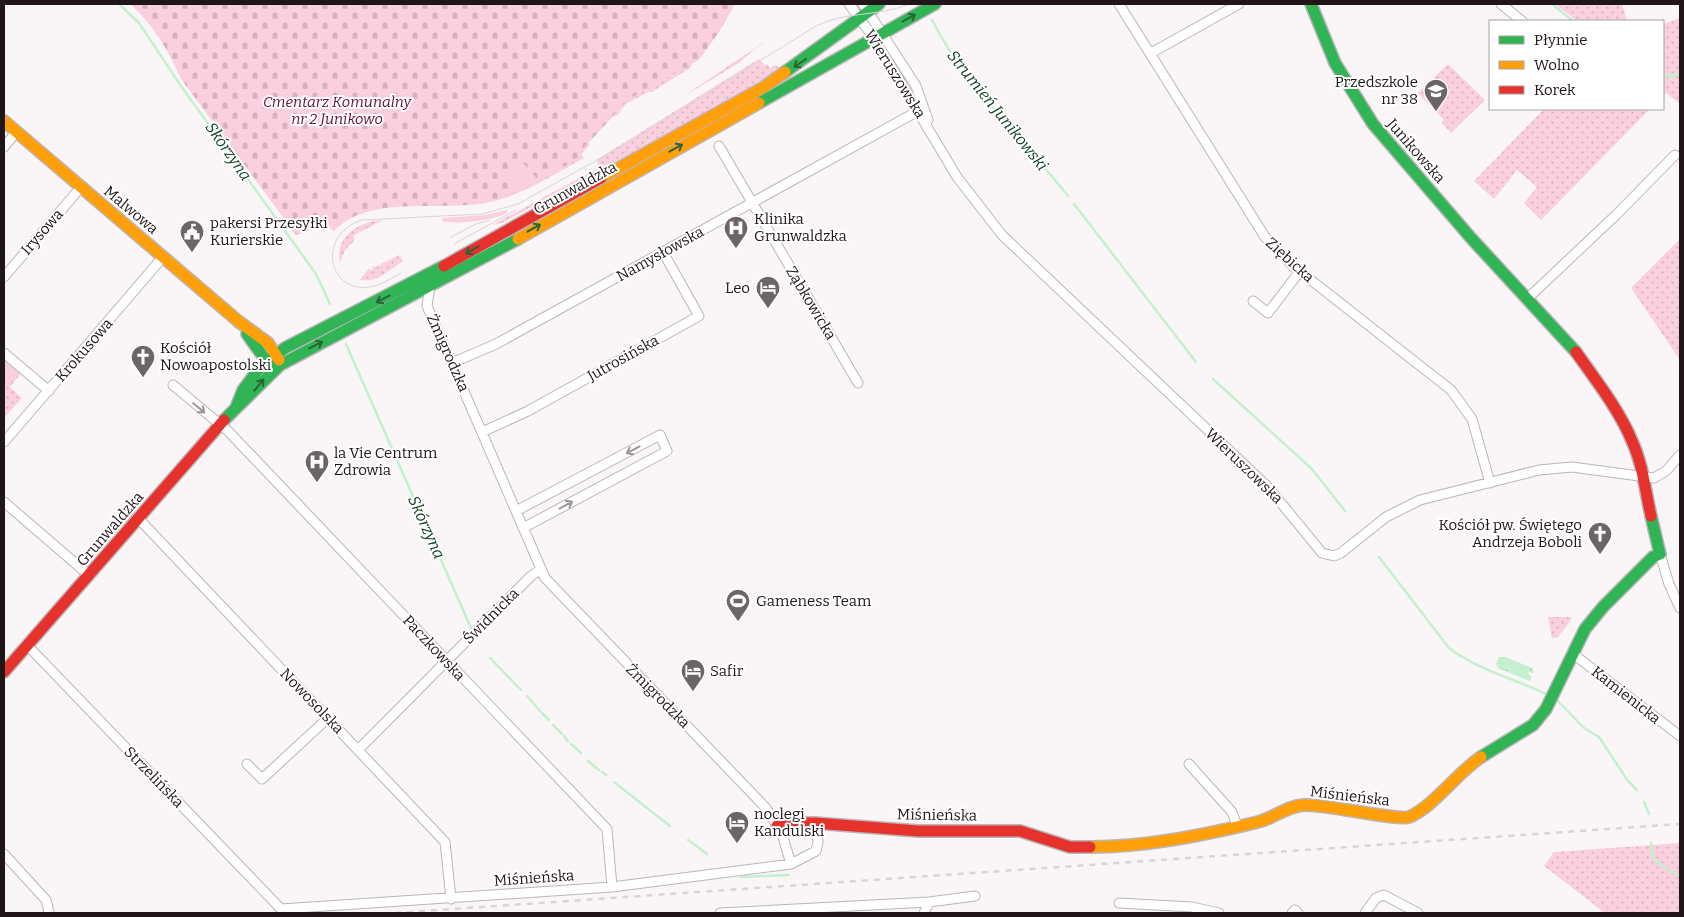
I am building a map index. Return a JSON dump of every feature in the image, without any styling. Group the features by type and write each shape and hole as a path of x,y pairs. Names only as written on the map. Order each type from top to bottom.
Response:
{"street":[{"path":"849,4 864,11 878,35"},
{"name":"Grunwaldzka","path":"4,672 237,405 250,396 279,359 764,87 814,53 864,11 879,4"},
{"name":"Grunwaldzka","path":"279,359 407,299 935,4"},
{"name":"Ziębicka","path":"1119,4 1252,219 1274,248 1300,271 1451,390 1472,419 1490,483"},
{"path":"1151,53 1239,4"},
{"name":"Junikowska","path":"1311,4 1335,63 1368,118 1459,224 1572,346 1621,418 1632,440 1644,478"},
{"path":"1501,4 1521,20"},
{"name":"Wieruszowska","path":"878,35 918,112 961,183 1010,244 1268,487 1322,553 1334,556 1341,553 1386,517 1420,500 1490,483 1563,466 1644,478"},
{"name":"Wieruszowska","path":"878,35 916,86 930,130"},
{"name":"Namysłowska","path":"452,363 496,344 918,112"},
{"name":"Malwowa","path":"4,121 238,321 279,359"},
{"path":"4,147 16,132"},
{"name":"Ząbkowicka","path":"719,146 751,204 858,383"},
{"path":"1527,299 1616,215 1675,155"},
{"name":"Irysowa","path":"4,277 81,187"},
{"name":"Jutrosińska","path":"482,432 528,411 698,316 663,252"},
{"name":"Krokusowa","path":"4,442 163,257"},
{"path":"1252,300 1268,313 1300,271"},
{"name":"Żmigrodzka","path":"430,286 427,306 540,570 583,620 766,808 777,826 791,864"},
{"name":"Żmigrodzka","path":"407,299 427,306"},
{"name":"Malwowa","path":"238,321 267,362"},
{"path":"4,353 49,391"},
{"path":"267,362 279,359"},
{"name":"Grunwaldzka","path":"237,405 243,390 267,362"},
{"name":"Paczkowska","path":"175,387 221,425 606,829 612,887"},
{"path":"516,511 660,435 667,450 523,528"},
{"path":"1680,455 1660,476 1644,478 1660,554 1669,584 1680,608"},
{"path":"4,502 90,574"},
{"name":"Nowosolska","path":"139,519 445,842 451,899"},
{"name":"Miśnieńska","path":"777,826 792,823 815,823 918,831 1020,831 1070,847 1114,846 1237,826 1266,820 1291,807 1304,805 1332,806 1401,818 1413,815 1466,767 1533,725 1546,709 1572,653 1594,617 1652,557 1660,554"},
{"name":"Świdnicka","path":"358,750 445,661 531,576 540,570"},
{"name":"Strzelińska","path":"27,645 281,909"},
{"name":"Kamienicka","path":"1572,653 1680,736"},
{"path":"247,764 262,779 328,718"},
{"path":"1190,764 1232,812 1237,826"},
{"name":"Miśnieńska","path":"281,909 612,887 791,864 816,851 818,842 815,823"},
{"path":"4,854 46,900 49,912"},
{"path":"1365,913 1376,898 1384,895 1418,913"},
{"path":"720,913 929,902 975,896"},
{"path":"924,913 929,902"},
{"path":"1119,903 1192,907 1219,913"},
{"path":"1292,913 1294,910 1298,913"}],"green space":[{"name":"Cmentarz Komunalny nr 2 Junikowo","path":"130,4 735,4 719,32 699,60 629,99 579,153 580,157 538,182 492,201 453,206 388,208 368,212 349,219 334,231 325,225 296,235 181,79 171,58 153,29"},
{"path":"1555,4 1622,4 1627,20 1576,20"},
{"path":"1680,18 1680,104 1666,93 1664,95 1664,24"},
{"path":"782,30 756,48 739,63 681,98"},
{"path":"759,59 770,68 775,65 779,67 766,80 586,181 564,189 502,223 492,225 600,167 596,160"},
{"path":"693,63 690,68 652,92 648,92 626,104 618,115 613,117 629,99"},
{"path":"1448,64 1485,100 1451,133 1442,123 1444,120 1418,93"},
{"path":"1543,110 1649,110 1541,220 1524,203 1537,187 1517,170 1494,199 1474,181"},
{"path":"588,143 590,144 581,154 584,158 544,181 502,199 472,205 515,192 541,179 580,157 579,153"},
{"path":"521,161 540,182 514,193 509,174"},
{"path":"507,210 507,213 501,216 484,220 465,222 442,221 442,218 485,215"},
{"path":"383,220 353,236 355,240 345,250 340,263 339,253 341,245 351,232 366,223"},
{"path":"1680,239 1680,360 1631,288"},
{"path":"399,255 403,261 383,275 372,280 360,280 369,268 370,270 373,269 372,266 377,267 377,264 378,266"},
{"path":"4,358 21,373 10,387 22,398 4,418"},
{"path":"4,359 18,371 6,385 4,383"},
{"path":"1548,617 1571,617 1571,620 1558,637 1552,638"},
{"path":"1680,843 1680,913 1605,913 1544,866 1554,852"}],"water":[{"path":"1499,657 1505,657 1532,668 1534,673 1529,672 1528,674 1532,677 1530,681 1498,668 1496,664"}],"waterway":[{"name":"Skórzyna","path":"119,4 139,23 181,86 316,274 330,304"},
{"path":"1552,4 1572,20"},
{"name":"Strumień Junikowski","path":"932,20 945,44 961,67 995,111 1068,196"},
{"path":"1664,74 1671,78 1672,75 1680,74"},
{"name":"Strumień Junikowski","path":"1074,204 1196,362"},
{"name":"Skórzyna","path":"346,344 471,628"},
{"name":"Strumień Junikowski","path":"1213,379 1312,469 1345,511"},
{"name":"Strumień Junikowski","path":"1379,557 1449,648 1484,668 1546,694"},
{"name":"Skórzyna","path":"490,658 521,690"},
{"name":"Skórzyna","path":"527,696 540,711"},
{"name":"Strumień Junikowski","path":"1556,699 1584,728 1599,737 1628,781 1637,790"},
{"name":"Skórzyna","path":"542,713 549,720"},
{"name":"Skórzyna","path":"553,725 562,734"},
{"name":"Skórzyna","path":"564,736 568,741"},
{"name":"Skórzyna","path":"571,744 581,753"},
{"name":"Skórzyna","path":"588,761 599,770"},
{"name":"Skórzyna","path":"602,772 606,775"},
{"name":"Skórzyna","path":"614,782 670,826"},
{"name":"Strumień Junikowski","path":"1644,802 1649,814"},
{"name":"Skórzyna","path":"688,840 698,847"},
{"name":"Strumień Junikowski","path":"1651,843 1655,860 1680,877"},
{"name":"Skórzyna","path":"699,848 707,854"},
{"name":"Skórzyna","path":"741,877 789,875"}],"tram line":[{"path":"401,273 373,286 355,286 344,281 337,272 333,261 333,249 338,238 347,227 362,220 482,214 518,204 626,144 816,26 839,18 886,11 909,4"},
{"path":"454,244 516,210"},
{"path":"451,237 476,224 490,220"}],"railway":[{"path":"395,913 1680,824"}],"traffic: fast":[{"path":"785,72 879,4"},
{"path":"759,103 935,4"},
{"path":"1311,4 1335,63 1373,124 1471,238 1576,352"},
{"path":"224,420 280,365 518,239"},
{"path":"237,405 243,390 258,370 285,348 444,266"},
{"path":"247,334 267,362 275,364"},
{"path":"1481,757 1533,725 1546,709 1585,629 1603,607 1653,557 1660,554 1651,516"}],"traffic: slow":[{"path":"601,178 764,87 785,72"},
{"path":"518,239 759,103"},
{"path":"4,121 238,321 268,343 279,360"},
{"path":"1090,847 1154,843 1196,836 1258,822 1304,805 1391,817 1409,817 1427,806 1481,757"}],"traffic: jam":[{"path":"444,266 601,178"},
{"path":"1576,352 1607,395 1627,430 1639,459 1651,516"},
{"path":"4,672 224,420"},
{"path":"777,826 791,823 815,823 918,831 1020,831 1070,847 1090,847"}],"place":[{"name":"Przedszkole nr 38","path":"1436,112"},
{"name":"Klinika Grunwaldzka","path":"736,249"},
{"name":"pakersi Przesyłki Kurierskie","path":"192,253"},
{"name":"Leo","path":"768,309"},
{"name":"Kościół Nowoapostolski","path":"143,378"},
{"name":"la Vie Centrum Zdrowia","path":"317,483"},
{"name":"Kościół pw. Świętego Andrzeja Boboli","path":"1600,555"},
{"name":"Gameness Team","path":"738,622"},
{"name":"Safir","path":"693,692"},
{"name":"noclegi Kandulski","path":"737,844"}]}
